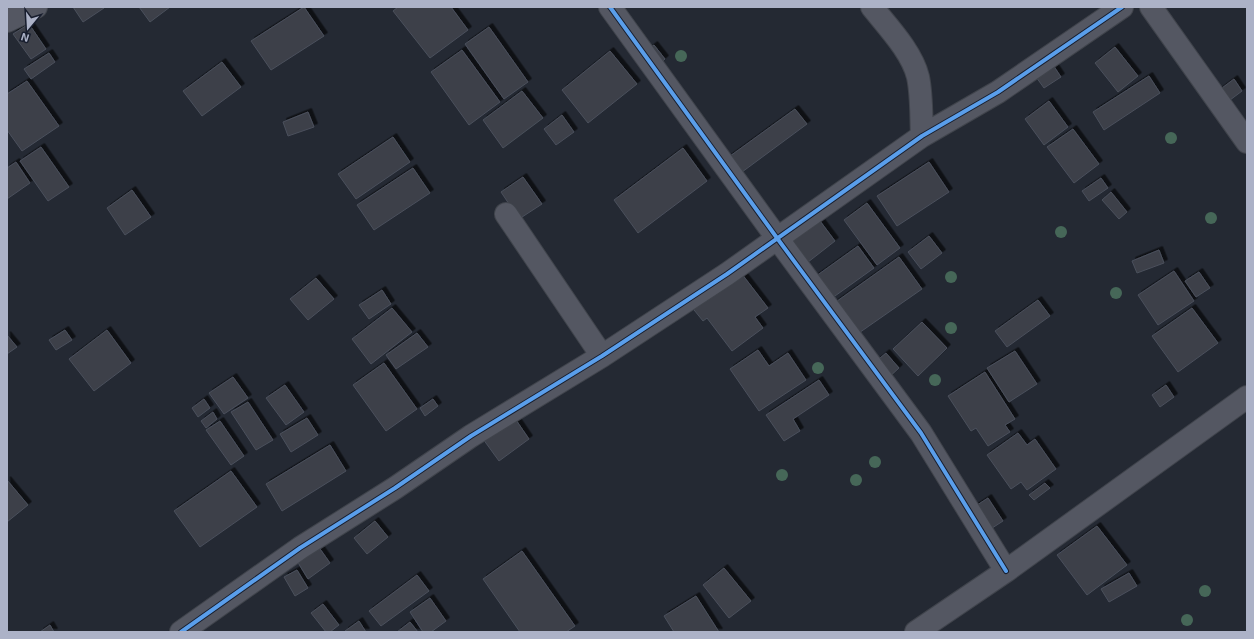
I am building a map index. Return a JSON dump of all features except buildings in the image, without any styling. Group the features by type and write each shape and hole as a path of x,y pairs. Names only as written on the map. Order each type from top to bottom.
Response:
{"street":[{"path":"7,21 36,7"},
{"path":"610,7 777,238 921,433 1006,571"},
{"path":"872,7 907,53 917,76 922,136"},
{"path":"181,632 300,548 395,488 471,436 602,356 727,274 922,136 998,92 1122,7"},
{"path":"1151,7 1247,142"},
{"path":"506,214 602,356"},
{"path":"916,632 1006,571 1247,397"}],"cycle path":[{"path":"610,7 777,238 921,433 1006,571"},
{"path":"181,632 300,548 395,488 471,436 602,356 727,274 922,136 998,92 1122,7"}]}
